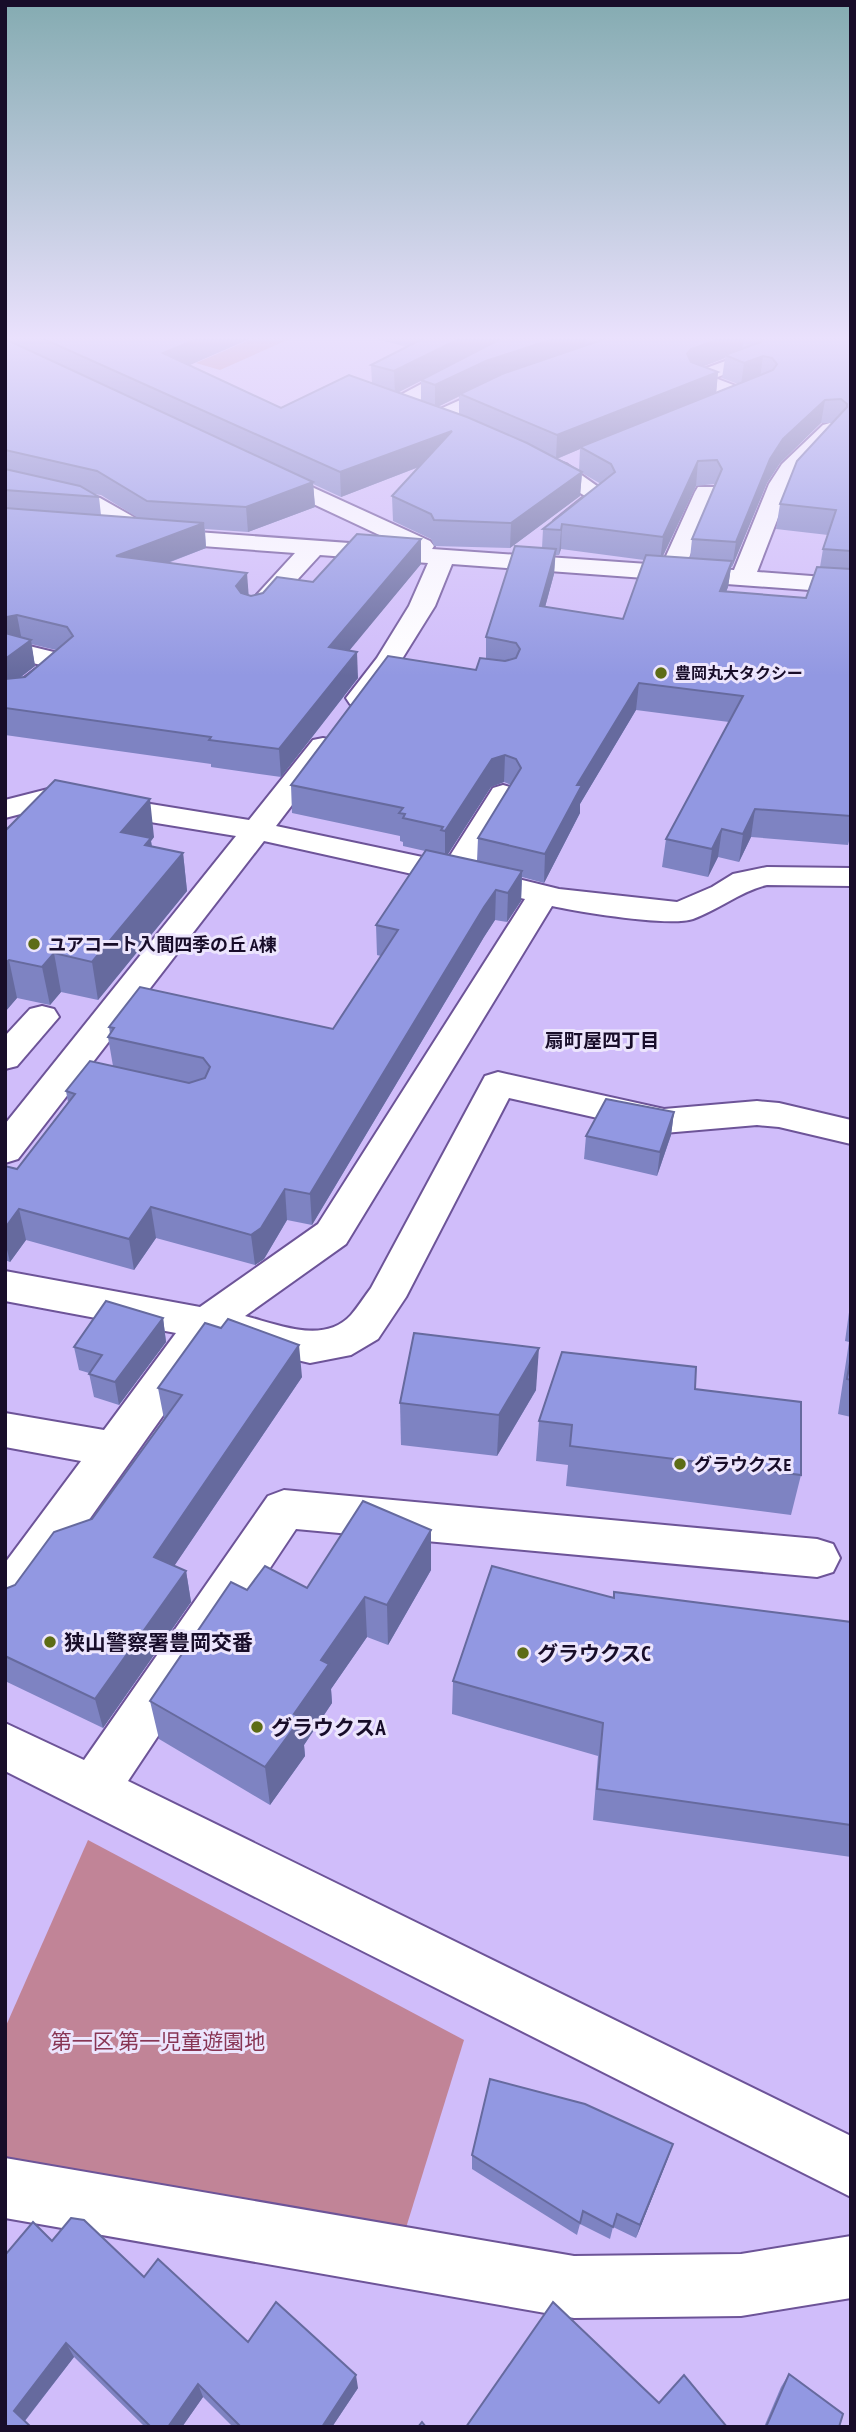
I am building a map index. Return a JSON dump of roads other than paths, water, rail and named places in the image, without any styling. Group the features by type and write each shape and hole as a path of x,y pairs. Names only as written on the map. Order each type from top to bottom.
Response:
{"street":[{"path":"510,449 558,470 600,496 514,560"},
{"path":"743,578 780,484 790,468 809,449"},
{"path":"558,470 582,460"},
{"path":"243,462 443,556"},
{"path":"5,483 92,503 148,536"},
{"path":"671,572 706,492"},
{"path":"96,531 851,586"},
{"path":"254,612 314,547"},
{"path":"5,1150 258,831 401,663 443,556"},
{"path":"5,696 18,696 61,662 21,652"},
{"path":"455,873 503,794"},
{"path":"5,809 52,797 258,831 571,900 681,912 723,894 744,881 767,876 851,877"},
{"path":"5,1600 206,1323 332,1234 544,894"},
{"path":"5,1059 42,1017"},
{"path":"65,1071 103,1079"},
{"path":"5,1286 206,1323 310,1347 336,1344 364,1328 386,1297 498,1084 664,1121 757,1113 779,1115 851,1132"},
{"path":"5,1430 115,1450"},
{"path":"93,1790 284,1509 817,1558"},
{"path":"5,1746 851,2167"},
{"path":"8,2194 574,2287 741,2285 851,2267"}],"place":[{"name":"豊岡丸大タクシー","path":"661,673"},
{"name":"ユアコート入間四季の丘 A棟","path":"34,944"},
{"name":"グラウクスE","path":"680,1464"},
{"name":"狭山警察署豊岡交番","path":"50,1642"},
{"name":"グラウクスC","path":"523,1653"},
{"name":"グラウクスA","path":"257,1727"}],"district":[{"name":"扇町屋四丁目","path":"602,1040"}],"park label":[{"name":"第一区 第一児童遊園地","path":"158,2041"}]}
